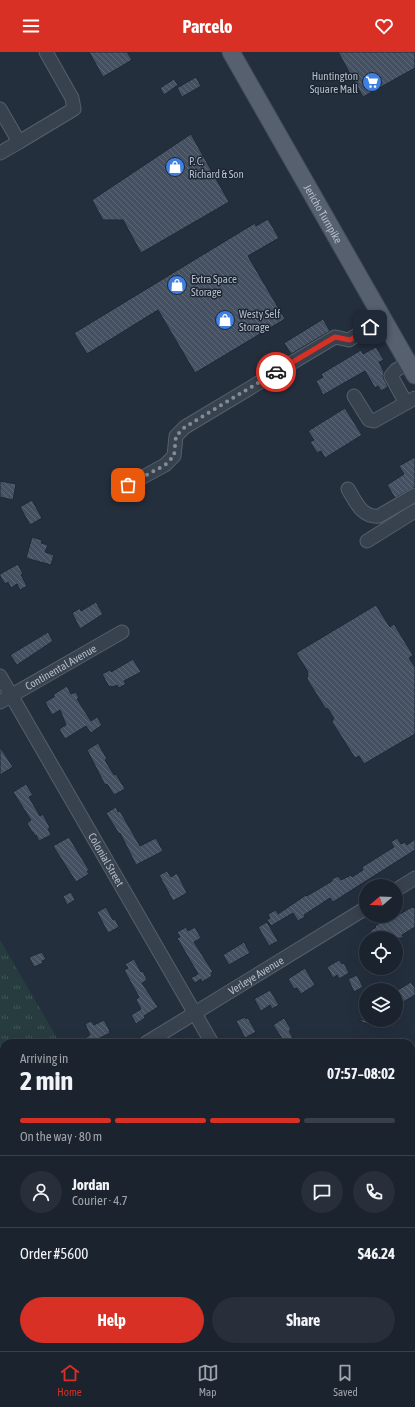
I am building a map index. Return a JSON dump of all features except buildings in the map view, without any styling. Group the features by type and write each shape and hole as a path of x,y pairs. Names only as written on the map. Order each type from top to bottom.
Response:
{"main road":[{"name":"Jericho Turnpike","path":"232,52 412,369"}],"street":[{"path":"0,153 74,109 72,98 46,52"},
{"path":"0,109 18,142"},
{"path":"128,485 165,465 174,456 176,436 185,427 335,337 350,340 383,318"},
{"path":"354,396 370,420 374,421 411,400 391,376 396,370 412,369"},
{"path":"348,490 362,512 368,516 374,517 379,516 415,495"},
{"path":"367,541 415,511"},
{"name":"Continental Avenue","path":"6,699 122,632"},
{"name":"Colonial Street","path":"0,676 6,699 210,1039"},
{"path":"403,886 415,878"},
{"name":"Verleye Avenue","path":"152,1039 359,912"}],"green space":[{"path":"0,940 58,1039 0,1039"}],"way so far":[{"path":"128,485 165,465 174,456 176,436 185,427 276,372"}],"place":[{"name":"Huntington Square Mall","path":"372,82"},
{"name":"P. C. Richard & Son","path":"175,167"},
{"name":"Extra Space Storage","path":"177,285"},
{"name":"Westy Self Storage","path":"225,320"}],"route":[{"path":"276,372 335,337 350,340 370,327"}]}
